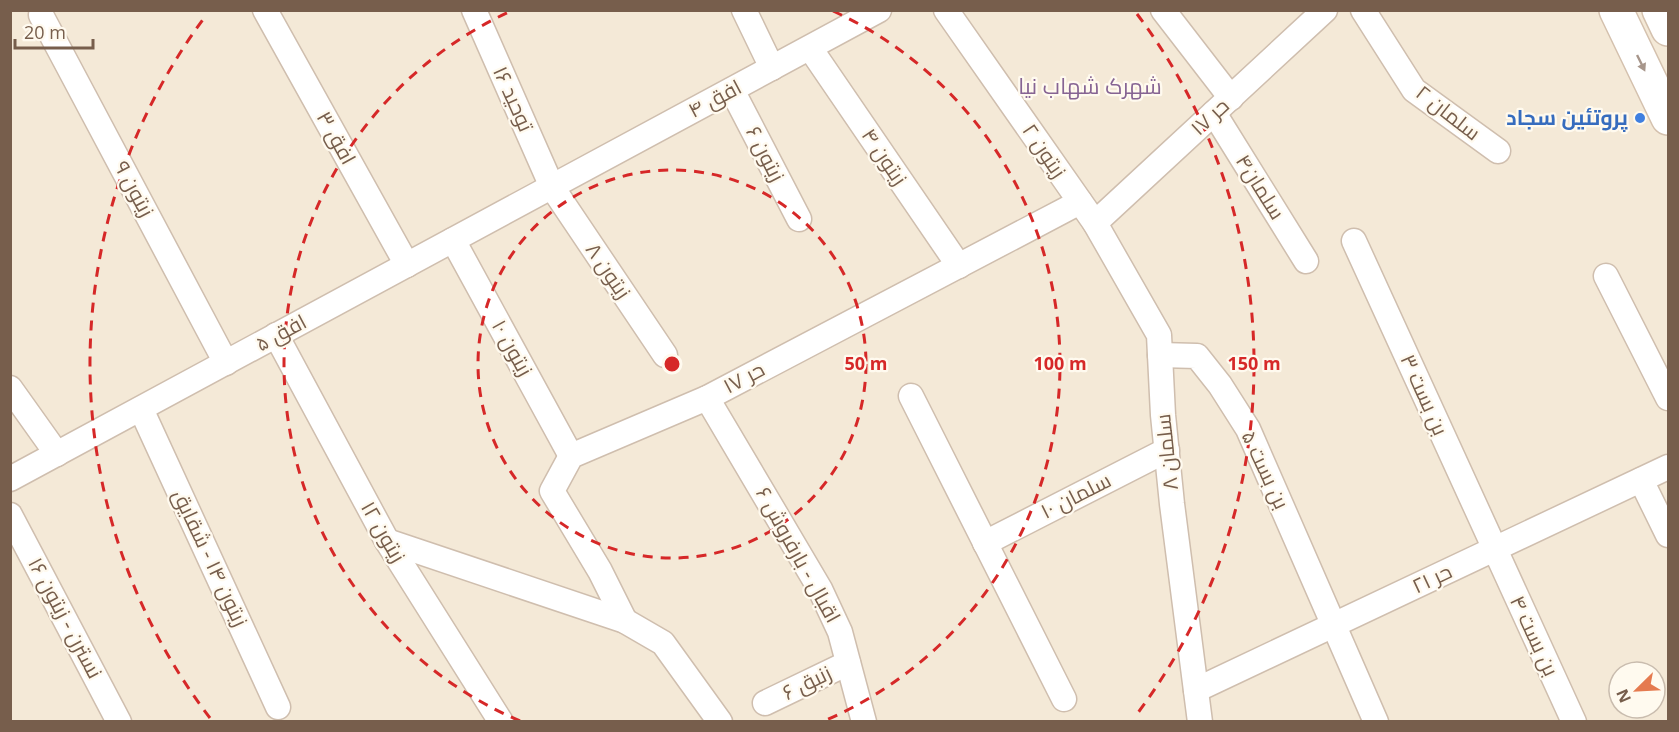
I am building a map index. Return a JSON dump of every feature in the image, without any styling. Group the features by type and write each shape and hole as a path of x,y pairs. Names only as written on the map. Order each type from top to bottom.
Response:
{"main road":[{"path":"1616,10 1668,118"},
{"path":"1659,10 1668,29"}],"street":[{"name":"افق ۳","path":"265,10 407,265"},
{"name":"توحید ۱۶","path":"474,10 552,187"},
{"path":"744,10 772,68"},
{"name":"افق ۴","path":"552,187 810,48 851,17 879,10"},
{"name":"زیتون ۲","path":"946,10 999,82 1080,202"},
{"name":"سلمان۴","path":"1163,10 1222,105 1306,261"},
{"name":"سلمان ۲","path":"1363,10 1414,90 1498,151"},
{"name":"حر ۱۷","path":"1095,223 1222,105 1314,14"},
{"name":"زیتون ۹","path":"41,15 226,363"},
{"name":"زیتون ۴","path":"810,48 959,266"},
{"name":"زیتون ۶","path":"732,90 799,219"},
{"name":"افق ۵","path":"10,479 552,187"},
{"name":"زیتون ۸","path":"552,187 665,355"},
{"name":"سلمان ۸","path":"1080,202 1095,223 1159,335 1167,450 1182,594 1200,722"},
{"name":"حر ۱۷","path":"571,456 707,398 1080,202"},
{"name":"زیتون ۱۰","path":"453,240 571,456"},
{"name":"بن بست ۳","path":"1354,241 1494,550"},
{"path":"1606,276 1668,398"},
{"name":"زیتون ۱۲","path":"276,336 387,542 501,722"},
{"name":"بن بست ۵","path":"1160,355 1197,356 1220,385 1248,429 1335,625"},
{"path":"10,388 57,454"},
{"path":"911,396 1064,699"},
{"name":"اقبال - بارفروش ۶","path":"707,398 820,589 840,632 864,722"},
{"name":"زیتون ۱۴ - شقایق","path":"141,409 278,707"},
{"name":"سلمان ۱۰","path":"985,543 1167,450"},
{"path":"571,456 552,491 600,571 625,621"},
{"name":"حر ۲۱","path":"1196,690 1668,467"},
{"path":"1641,480 1668,535"},
{"name":"نسترن - زیتون ۱۶","path":"10,515 119,722"},
{"path":"387,542 625,621 663,642 720,722"},
{"name":"بن بست ۴","path":"1494,550 1574,722"},
{"path":"1335,625 1376,722"},
{"name":"زنبق ۶","path":"765,703 848,663"}],"shaded area":[{"path":"10,11 1668,11 1668,721 11,721"}],"place":[{"name":"پروتئین سجاد","path":"1640,118"}],"district":[{"name":"شهرک شهاب نیا","path":"1090,86"}]}
